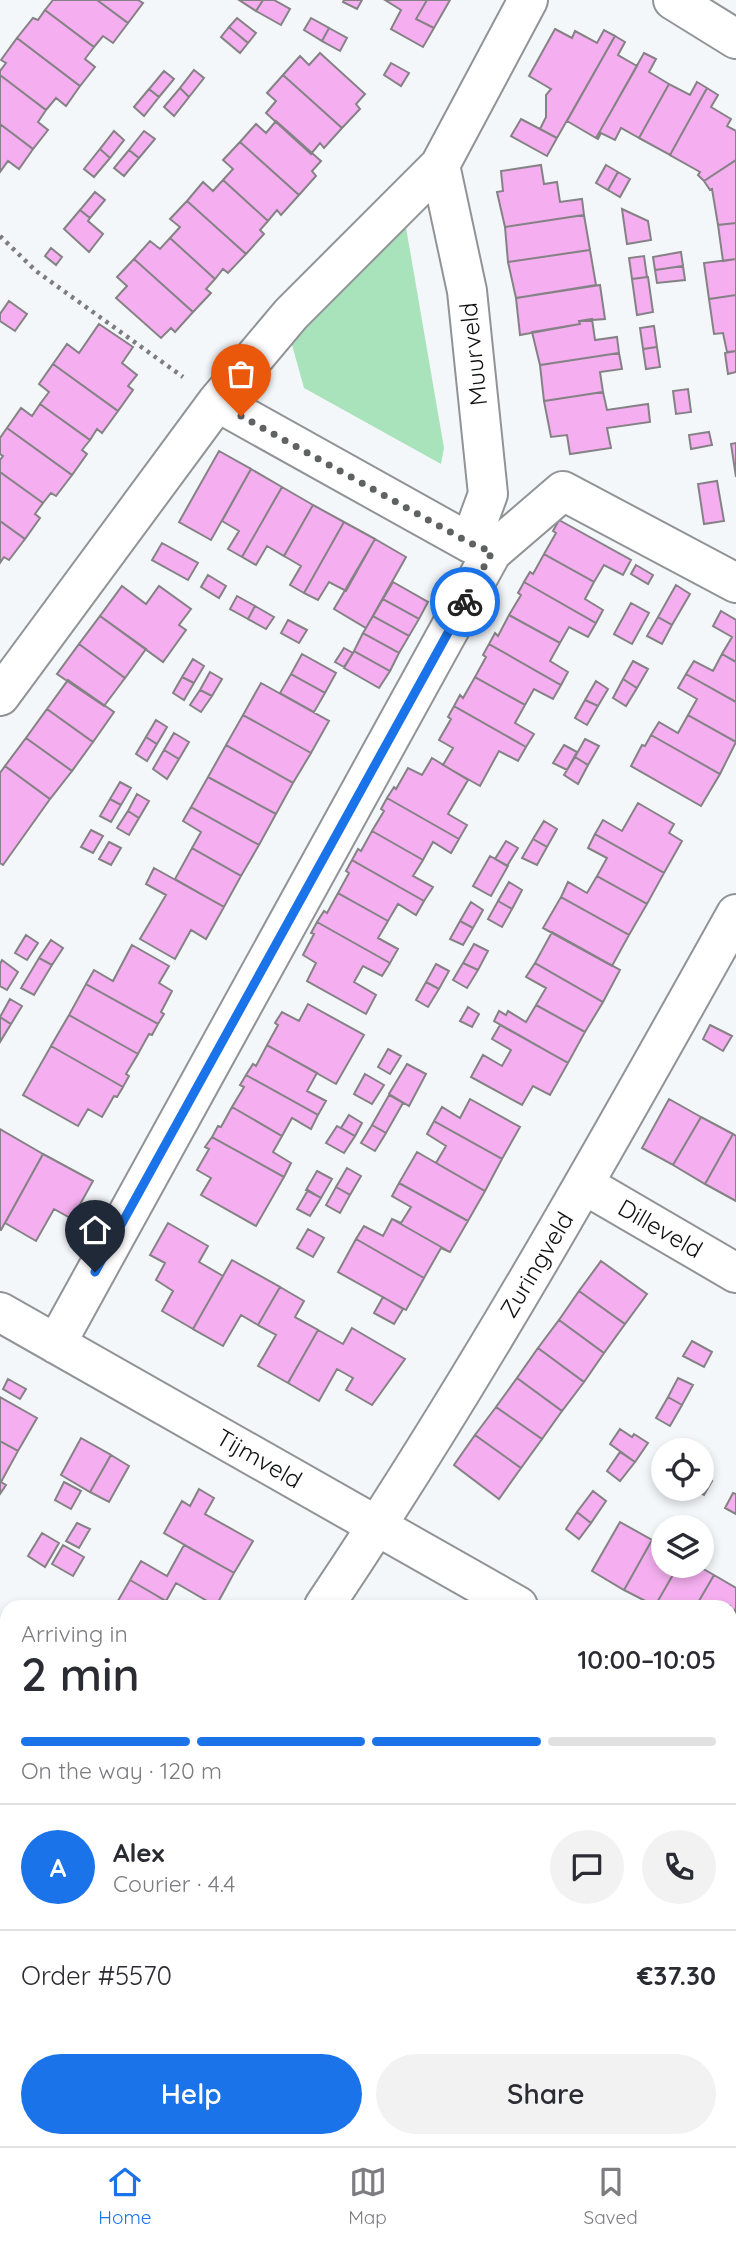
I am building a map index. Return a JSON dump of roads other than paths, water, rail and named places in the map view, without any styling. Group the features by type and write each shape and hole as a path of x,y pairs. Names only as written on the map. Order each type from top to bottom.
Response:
{"street":[{"path":"0,696 217,402 291,314 440,166 528,0"},
{"path":"673,0 736,39"},
{"name":"Muurveld","path":"55,1344 481,547 488,494 467,291 440,166"},
{"path":"217,402 481,547"},
{"name":"Muurveld","path":"481,547 563,491 736,583"},
{"name":"Zuringveld","path":"328,1600 377,1526 585,1185 736,914"},
{"name":"Dilleveld","path":"585,1185 736,1273"},
{"name":"Tijmveld","path":"0,1312 507,1600"}]}
